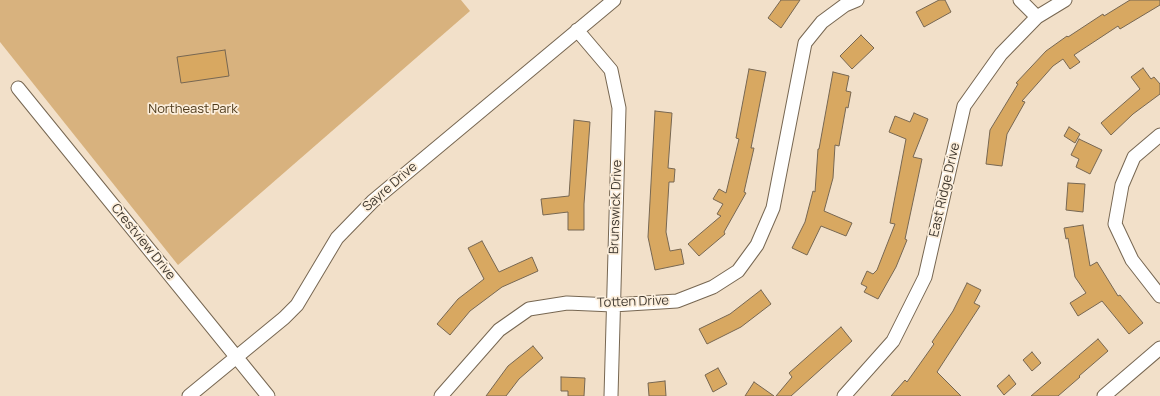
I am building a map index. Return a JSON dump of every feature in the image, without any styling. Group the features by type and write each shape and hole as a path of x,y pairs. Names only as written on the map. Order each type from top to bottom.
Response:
{"street":[{"name":"Sayre Drive","path":"190,396 297,305 337,238 355,217 372,201 614,0"},
{"name":"Totten Drive","path":"441,396 499,330 529,309 567,303 613,305 678,300 713,287 738,271 757,245 773,208 805,42 822,22 845,5 857,0"},
{"path":"1020,0 1037,17"},
{"name":"East Ridge Drive","path":"844,396 893,341 925,278 964,106 1001,54 1037,17 1065,0"},
{"name":"Brunswick Drive","path":"577,30 611,70 619,108 611,396"},
{"name":"Crestview Drive","path":"18,88 268,396"},
{"path":"1160,135 1134,156 1122,185 1115,224 1132,260 1160,296"},
{"path":"1104,396 1160,348"}],"green space":[{"name":"Northeast Park","path":"0,0 461,0 470,11 178,265 0,42"}],"building":[{"path":"781,0 800,0 781,28 768,18"},
{"path":"939,0 945,0 951,12 924,27 916,12"},
{"path":"1130,0 1160,0 1160,5 1120,29 1118,26 1074,55 1080,62 1070,69 1063,59 1053,66 1022,101 1025,102 1007,134 1002,166 986,164 990,130 1018,84 1016,83 1046,51 1103,14 1104,16"},
{"path":"861,35 874,48 852,69 840,56"},
{"path":"225,50 229,76 181,83 177,57"},
{"path":"1143,68 1151,79 1154,77 1160,84 1160,94 1133,114 1111,135 1101,123 1140,89 1131,77"},
{"path":"749,69 766,72 751,148 754,148 744,192 746,193 724,232 725,234 699,256 688,244 721,216 717,214 723,204 713,199 719,189 726,193 739,139 736,138"},
{"path":"833,72 849,76 846,91 851,92 848,108 846,107 839,146 835,145 833,178 824,211 852,223 846,236 821,226 807,255 792,248 805,222 813,191 815,192 818,149"},
{"path":"655,111 672,113 668,168 675,169 674,182 669,182 666,232 670,251 681,249 684,264 655,270 648,237"},
{"path":"914,113 928,119 913,157 922,159 905,239 907,240 896,267 878,299 864,292 867,287 861,284 867,271 873,274 877,270 895,224 890,223 906,139 889,132 895,116 910,122"},
{"path":"574,120 590,122 584,204 584,230 568,230 568,212 543,215 541,199 569,196"},
{"path":"1069,127 1080,134 1075,143 1064,136"},
{"path":"1079,139 1102,150 1090,174 1076,167 1079,159 1071,155"},
{"path":"1068,183 1085,184 1083,212 1066,210"},
{"path":"1083,225 1090,266 1097,262 1118,296 1120,295 1143,323 1129,334 1102,301 1078,316 1070,303 1086,293 1075,277 1068,238 1066,239 1064,228"},
{"path":"482,241 499,272 532,257 538,271 502,287 470,311 450,335 437,324 458,299 484,279 468,248"},
{"path":"967,283 981,290 974,303 980,306 937,372 961,396 891,396 905,380 907,382 934,344 932,342 953,311"},
{"path":"761,290 771,304 741,327 707,344 699,329 730,314"},
{"path":"841,327 852,341 791,396 776,396 792,377 789,373"},
{"path":"1098,339 1108,351 1058,396 1031,396"},
{"path":"533,346 543,358 519,379 506,396 486,396 508,366"},
{"path":"1032,352 1041,363 1032,371 1023,360"},
{"path":"718,368 727,384 713,392 705,375"},
{"path":"1009,375 1016,384 1004,395 997,386"},
{"path":"561,377 585,378 584,396 568,396 568,391 561,391"},
{"path":"665,381 666,396 649,396 648,383"},
{"path":"754,382 774,396 745,396"}]}
